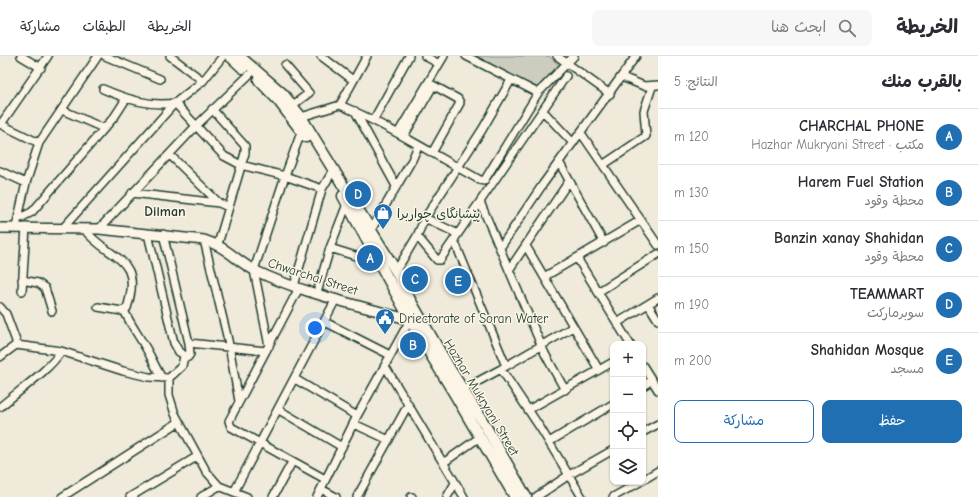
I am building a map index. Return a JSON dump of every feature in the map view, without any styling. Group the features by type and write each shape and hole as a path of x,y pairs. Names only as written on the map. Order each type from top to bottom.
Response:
{"highway":[{"name":"Hazhar Mukryani Street","path":"230,56 251,73 278,100 302,130 331,174 410,320 526,497"},
{"name":"Hazhar Mukryani Street","path":"239,56 266,78 302,117 396,271 410,300 462,390 479,425 480,437 515,497"}],"main road":[{"name":"Chwarchal Street","path":"0,228 20,224 163,234 204,240 218,244 254,270 296,287 410,320"}],"street":[{"path":"21,56 41,68"},
{"path":"39,143 0,124 41,68 48,56"},
{"path":"22,292 20,224 26,183 39,143 98,56"},
{"path":"105,56 160,79"},
{"path":"170,56 203,81"},
{"path":"63,228 175,103 203,81 223,56"},
{"path":"321,56 353,80"},
{"path":"340,105 367,56"},
{"path":"374,119 409,56"},
{"path":"425,56 439,64"},
{"path":"401,134 431,84 444,56"},
{"path":"466,56 538,93"},
{"path":"556,56 610,94"},
{"path":"302,117 340,105 374,119 401,134 418,146 484,181 488,178 538,93 574,56"},
{"path":"500,248 559,162 610,94 636,56"},
{"path":"285,66 309,92 308,95 293,106"},
{"path":"99,229 212,109 251,73"},
{"path":"417,236 438,261 566,76"},
{"path":"603,165 646,136 644,111 655,86 644,86 622,77"},
{"path":"396,271 417,236 425,218 458,168 511,80"},
{"path":"431,84 458,99 460,102 432,153"},
{"path":"103,89 126,100 162,105 175,103"},
{"path":"20,224 115,116 126,100"},
{"path":"175,103 224,156 241,165 285,176 322,189"},
{"path":"212,109 244,146 245,153 218,244"},
{"path":"62,110 103,128"},
{"path":"355,111 396,186"},
{"path":"543,111 573,143"},
{"path":"267,348 254,270 302,130"},
{"path":"581,133 658,245"},
{"path":"371,230 418,146"},
{"path":"170,155 219,203"},
{"path":"559,162 604,243"},
{"path":"0,171 26,183"},
{"path":"325,479 231,427 230,416 267,348 296,287 322,189 331,174"},
{"path":"509,270 569,181"},
{"path":"132,193 219,203 228,207"},
{"path":"480,202 541,345 565,390"},
{"path":"317,293 330,248 347,204"},
{"path":"425,218 456,237 504,368 582,497"},
{"path":"544,277 641,220"},
{"path":"84,229 92,239 116,255 129,270 132,276 132,288 127,308 124,310"},
{"path":"148,234 174,343 178,352 184,356 189,356 189,343 163,234"},
{"path":"204,240 229,346 239,401"},
{"path":"526,246 599,370"},
{"path":"330,248 378,263"},
{"path":"598,292 658,254"},
{"path":"577,258 628,341"},
{"path":"22,280 38,283 45,288 52,311"},
{"path":"616,323 658,298"},
{"path":"235,490 279,410 336,299"},
{"path":"648,304 658,320"},
{"path":"0,307 6,314 16,341 16,345"},
{"path":"98,308 124,310"},
{"path":"124,310 130,323 145,345 154,366 166,378 169,395 179,422 206,471 219,486 228,490 235,490 247,497"},
{"path":"317,497 357,416 410,320"},
{"path":"325,322 390,354"},
{"path":"462,390 504,368 573,327"},
{"path":"189,343 267,348"},
{"path":"0,357 16,345 60,351 116,370 149,377 166,378 182,366 184,356"},
{"path":"0,407 49,366 56,359 60,351"},
{"path":"528,410 610,364"},
{"path":"385,366 464,497"},
{"path":"646,371 658,390"},
{"path":"295,379 357,416"},
{"path":"646,384 652,380"},
{"path":"357,497 408,405"},
{"path":"549,442 610,406"},
{"path":"279,410 342,447"},
{"path":"62,497 179,422"},
{"path":"354,424 389,440"},
{"path":"646,430 658,424"},
{"path":"443,462 480,437"},
{"path":"536,497 610,452"},
{"path":"130,497 198,456"},
{"path":"273,497 292,462"},
{"path":"646,478 658,471"},
{"path":"447,497 455,483"},
{"path":"613,497 635,485"},
{"path":"200,497 219,486"},
{"path":"321,489 336,497"}],"shaded area":[{"path":"474,56 549,56 560,66 537,87 504,73"}],"place":[{"name":"TEAMMART","path":"358,194"},
{"name":"پێشانگای چواربرا","path":"383,230"},
{"name":"CHARCHAL PHONE","path":"370,258"},
{"name":"Banzin xanay Shahidan","path":"415,279"},
{"name":"Shahidan Mosque","path":"458,281"},
{"name":"Driectorate of Soran Water","path":"385,335"},
{"name":"Harem Fuel Station","path":"413,345"}],"district":[{"name":"Dilman","path":"165,211"}]}
